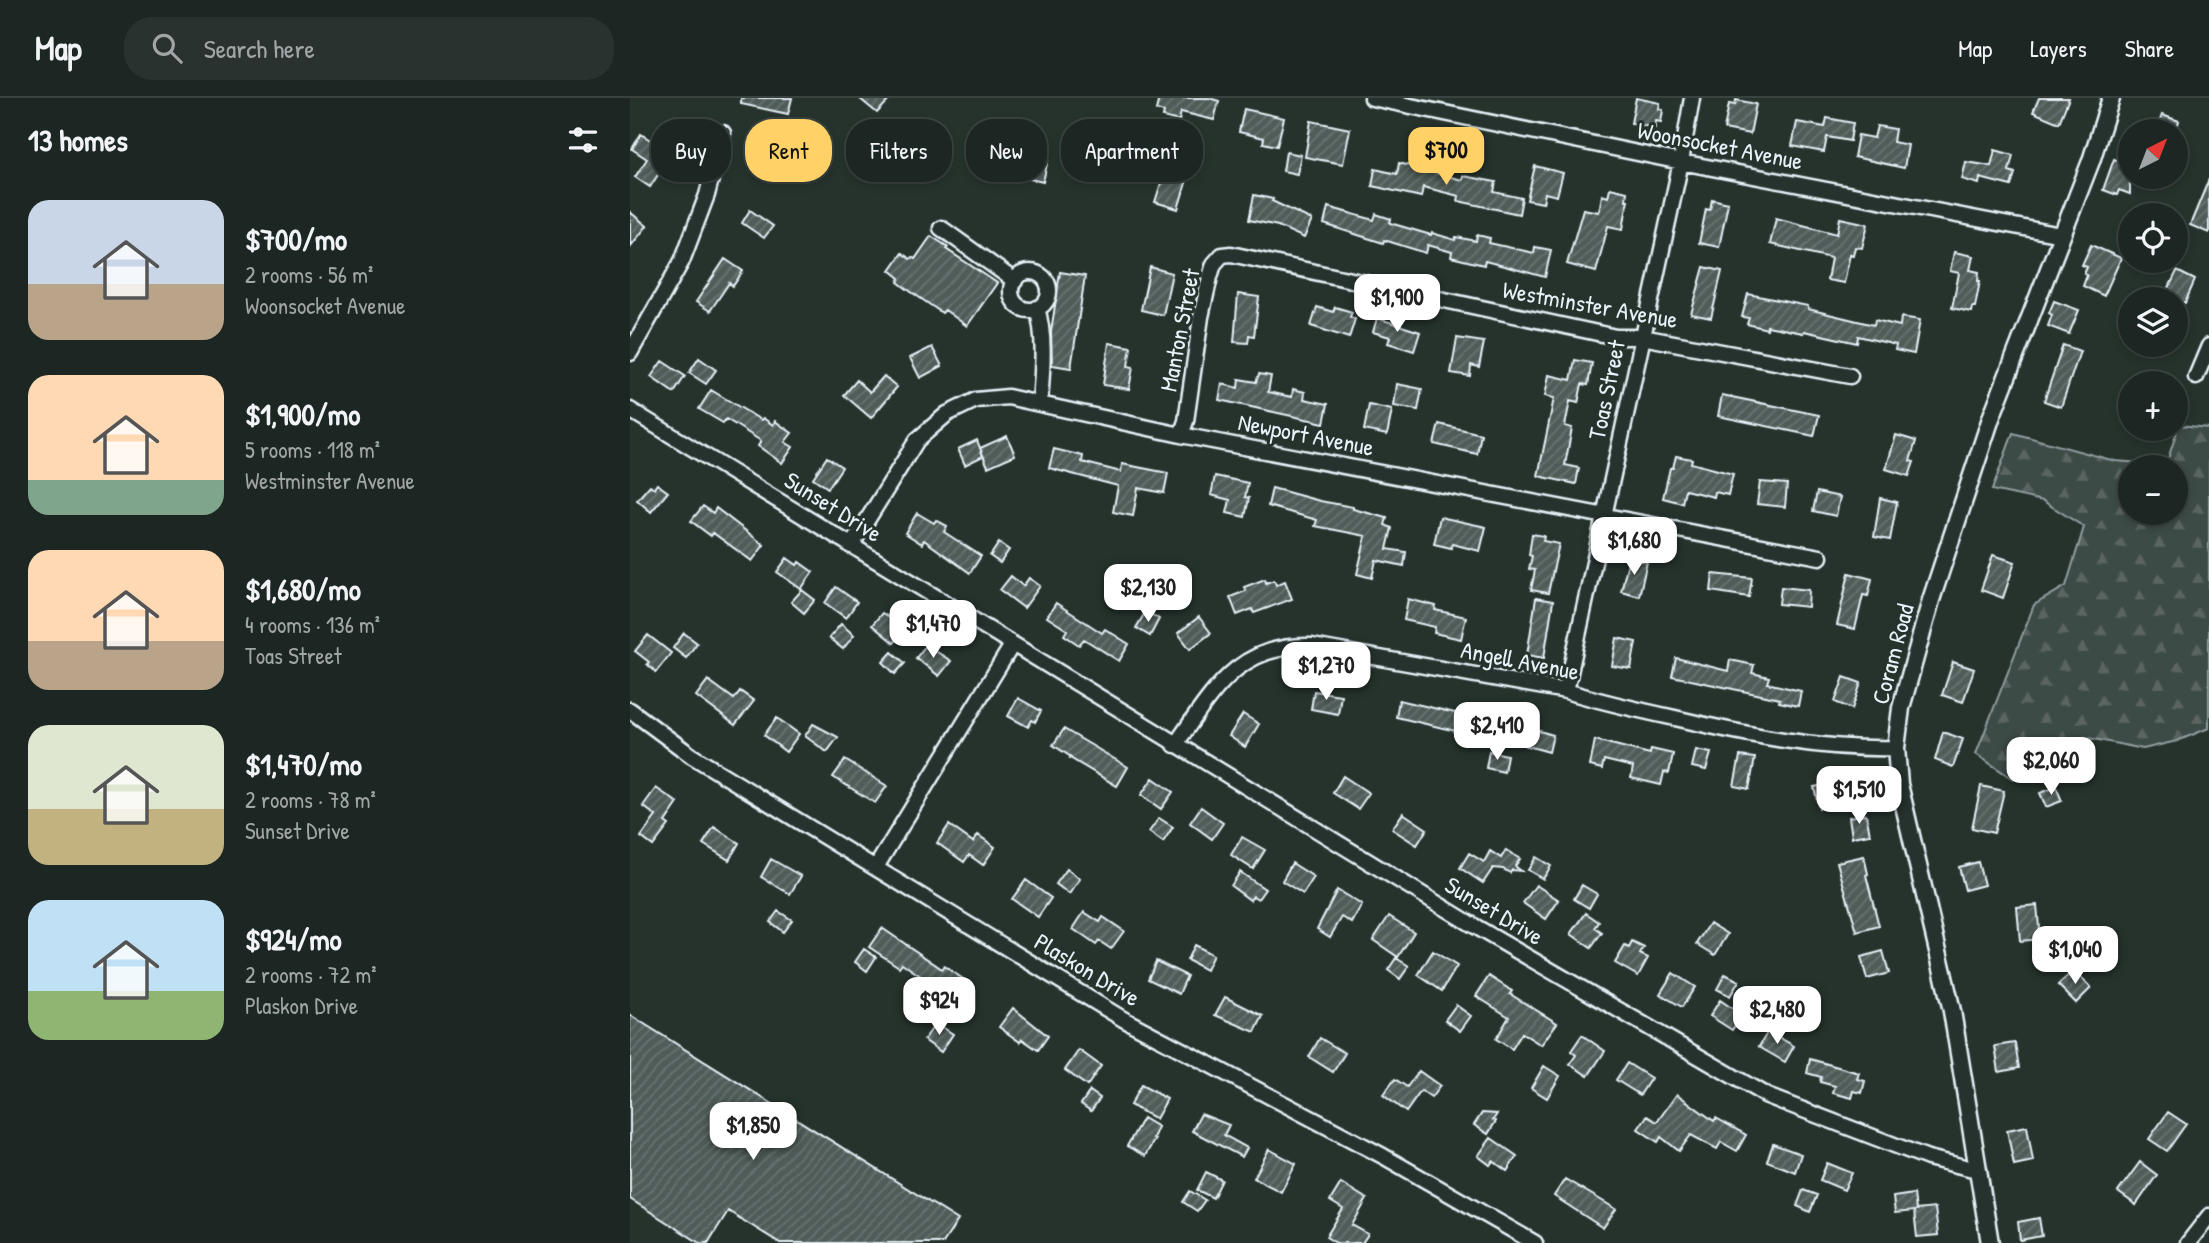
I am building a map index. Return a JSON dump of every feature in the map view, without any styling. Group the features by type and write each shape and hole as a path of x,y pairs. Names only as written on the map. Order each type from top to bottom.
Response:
{"street":[{"name":"Woonsocket Avenue","path":"1372,98 1681,162 2061,235"},
{"name":"Toas Street","path":"1566,691 1681,162 1692,98"},
{"name":"Coram Road","path":"1990,1243 1952,1011 1899,784 1896,748 1901,708 1931,600 1991,418 2091,161 2111,98"},
{"path":"630,353 682,261 710,182"},
{"path":"942,228 1015,281"},
{"name":"Manton Street","path":"1181,435 1186,421 1200,317 1213,264 1222,256 1231,254 1282,265"},
{"name":"Westminster Avenue","path":"1282,265 1616,337 1642,337 1850,376"},
{"path":"1029,272 1038,274 1048,285 1048,297 1037,308 1026,309 1016,302 1012,291 1015,281 1020,275 1029,272"},
{"path":"1037,308 1040,318 1042,370 1040,403"},
{"path":"2196,377 2209,346"},
{"name":"Newport Avenue","path":"852,545 917,440 947,414 976,400 1008,397 1181,435 1821,557"},
{"name":"Sunset Drive","path":"630,410 1469,923 1767,1096 1928,1158 1977,1170"},
{"path":"876,867 1012,645"},
{"name":"Angell Avenue","path":"1175,745 1216,688 1240,665 1274,650 1312,646 1566,691 1746,735 1823,745 1896,748"},
{"name":"Plaskon Drive","path":"630,710 692,756 1123,1018 1383,1156 1535,1243"},
{"path":"2188,1243 2209,1216"}],"green space":[{"path":"2188,426 2209,428 2209,728 2177,741 2143,749 2084,737 2013,779 1976,754 2034,605 2066,586 2084,527 2043,501 1992,490 2013,433 2118,461 2118,525 2188,525 2188,455 2169,455 2174,441 2188,441"}],"building":[{"path":"741,98 792,98 788,114 741,104"},
{"path":"859,98 891,98 877,113"},
{"path":"1159,98 1209,98 1219,101 1214,120 1181,112 1179,119 1171,119 1163,117 1164,112 1156,110"},
{"path":"1636,98 1660,103 1659,109 1663,110 1661,122 1656,121 1655,128 1631,123"},
{"path":"2039,98 2069,98 2059,123 2033,112"},
{"path":"1736,100 1756,104 1750,134 1724,129 1729,104 1735,105"},
{"path":"1244,109 1284,118 1277,146 1263,143 1264,138 1239,132"},
{"path":"1827,118 1853,123 1850,141 1827,137 1824,152 1792,146 1797,122 1825,127"},
{"path":"1311,121 1350,129 1343,164 1305,157"},
{"path":"1877,126 1895,129 1893,142 1908,145 1904,168 1854,157 1858,135 1874,138"},
{"path":"641,134 651,140 651,182 653,182 650,187 635,177 647,159 632,149"},
{"path":"1995,150 2013,155 2009,171 2015,173 2011,186 1980,178 1979,184 1962,179 1966,162 1991,166"},
{"path":"1286,152 1301,155 1297,174 1283,171"},
{"path":"2114,159 2118,160 2118,189 2130,189 2130,194 2119,190 2117,195 2103,190"},
{"path":"1399,163 1462,180 1463,176 1496,182 1494,192 1522,198 1519,214 1458,201 1459,196 1423,187 1421,197 1372,186 1375,169 1397,174"},
{"path":"1535,166 1563,173 1557,196 1545,193 1543,203 1527,200"},
{"path":"2209,179 2209,233 2190,225"},
{"path":"1161,182 1186,182 1178,209 1155,202"},
{"path":"1610,188 1627,192 1623,229 1608,226 1596,272 1567,264 1583,209 1599,212 1602,195 1608,197"},
{"path":"1254,195 1273,199 1272,201 1312,220 1304,238 1278,226 1249,220"},
{"path":"1712,199 1728,203 1719,247 1699,243 1706,209 1710,210"},
{"path":"1328,207 1374,220 1376,214 1391,219 1390,223 1455,240 1456,237 1476,241 1477,235 1490,238 1489,243 1534,253 1535,247 1551,250 1545,277 1485,261 1484,265 1451,257 1452,252 1428,245 1426,253 1384,240 1383,243 1324,224"},
{"path":"750,210 773,226 764,238 742,223"},
{"path":"630,212 647,226 630,247"},
{"path":"1776,218 1837,234 1840,218 1868,224 1862,248 1855,247 1853,255 1850,254 1844,283 1827,280 1831,258 1770,244"},
{"path":"931,236 997,283 967,326 907,289 898,282 900,278 890,270 902,253 915,259"},
{"path":"2091,245 2118,257 2118,265 2104,296 2083,286 2087,267 2082,265"},
{"path":"1954,252 1973,256 1970,270 1979,272 1975,307 1972,307 1971,312 1952,308 1959,273 1950,271"},
{"path":"725,259 743,271 733,286 729,283 710,311 696,302"},
{"path":"1150,267 1172,273 1163,315 1141,310"},
{"path":"1704,267 1722,271 1711,318 1691,314"},
{"path":"1060,272 1085,276 1071,368 1052,365 1051,332"},
{"path":"2176,273 2195,280 2188,296 2188,287 2169,287"},
{"path":"1238,294 1259,297 1254,336 1249,335 1248,343 1234,342"},
{"path":"1748,294 1808,306 1808,309 1874,325 1875,320 1900,326 1901,317 1920,320 1914,354 1895,350 1896,345 1858,336 1857,343 1804,331 1803,333 1767,326 1767,329 1747,324 1749,318 1742,317"},
{"path":"2054,301 2079,310 2069,334 2048,326"},
{"path":"1317,307 1333,312 1335,307 1352,312 1350,317 1355,319 1349,338 1311,326"},
{"path":"1377,318 1420,332 1414,351 1388,343 1390,337 1373,332"},
{"path":"1457,338 1484,342 1479,367 1471,365 1470,376 1451,373"},
{"path":"1109,343 1131,347 1128,366 1133,367 1129,389 1103,385"},
{"path":"2063,345 2080,351 2061,407 2044,401"},
{"path":"932,347 942,366 920,378 910,358"},
{"path":"699,358 716,370 706,384 689,373"},
{"path":"1575,360 1592,363 1588,385 1582,384 1578,403 1570,401 1565,426 1572,428 1565,465 1579,468 1576,484 1538,476 1554,398 1545,396 1549,375 1571,380"},
{"path":"662,361 685,376 674,393 651,377"},
{"path":"1259,374 1271,376 1268,392 1292,397 1293,389 1305,392 1304,399 1328,404 1324,423 1219,400 1222,384 1238,388 1239,379 1256,382"},
{"path":"884,376 897,387 871,418 844,395 857,380 870,392"},
{"path":"1397,384 1422,389 1418,410 1394,406"},
{"path":"711,390 761,420 763,418 773,425 775,421 792,433 785,442 793,447 782,463 758,446 761,441 726,419 723,423 699,409"},
{"path":"1722,395 1819,415 1814,436 1718,416"},
{"path":"1369,405 1392,410 1387,435 1364,430"},
{"path":"1439,424 1481,434 1477,454 1434,444"},
{"path":"1896,435 1916,441 1910,461 1914,462 1909,476 1886,469"},
{"path":"1007,436 1015,455 988,467 980,448"},
{"path":"977,440 983,456 965,465 958,449"},
{"path":"1054,449 1083,456 1082,462 1121,472 1122,464 1168,473 1164,493 1138,488 1133,516 1113,512 1118,486 1049,468"},
{"path":"1676,456 1692,459 1691,463 1733,474 1728,495 1715,492 1714,497 1685,490 1682,503 1663,498 1670,468 1673,468"},
{"path":"827,457 842,467 828,488 813,478"},
{"path":"1215,476 1248,483 1245,497 1249,498 1245,517 1227,513 1230,500 1211,495"},
{"path":"1760,482 1787,484 1785,507 1757,504"},
{"path":"657,484 668,492 651,512 637,500 650,485 654,488"},
{"path":"1272,488 1387,518 1385,525 1392,528 1387,549 1406,552 1404,566 1376,560 1372,578 1357,574 1366,536 1315,526 1317,520 1268,506"},
{"path":"1817,492 1840,497 1836,516 1813,511"},
{"path":"1880,498 1897,502 1890,540 1874,537"},
{"path":"703,506 713,513 716,508 764,545 752,561 691,521"},
{"path":"917,513 934,523 936,520 947,526 944,532 981,556 970,573 924,540 922,544 905,533"},
{"path":"1440,517 1486,527 1480,551 1452,544 1451,548 1434,544"},
{"path":"1532,534 1544,536 1543,541 1559,544 1548,593 1531,590 1535,570 1529,569"},
{"path":"999,543 1009,550 1000,563 990,556"},
{"path":"1993,555 2015,562 2003,598 1981,590"},
{"path":"787,558 797,565 799,562 813,572 801,589 777,572"},
{"path":"1629,558 1647,562 1639,596 1621,591"},
{"path":"1849,573 1872,579 1868,596 1863,595 1855,629 1837,625"},
{"path":"1713,574 1752,578 1749,597 1711,591"},
{"path":"1011,576 1023,586 1029,578 1040,586 1024,608 1000,590"},
{"path":"1265,579 1266,583 1274,580 1276,585 1285,581 1292,599 1254,613 1252,609 1237,615 1230,597 1246,591 1244,587"},
{"path":"836,587 857,602 846,618 825,603"},
{"path":"1781,587 1809,590 1808,607 1779,604"},
{"path":"802,590 815,600 804,613 791,602"},
{"path":"1536,598 1553,601 1544,658 1527,655"},
{"path":"1408,599 1436,606 1435,610 1466,617 1461,639 1434,633 1435,627 1404,620"},
{"path":"1056,603 1102,633 1105,629 1129,644 1119,661 1084,639 1079,645 1064,635 1067,630 1047,617"},
{"path":"1146,611 1159,619 1150,636 1136,628"},
{"path":"882,613 906,628 894,643 872,625"},
{"path":"1199,617 1211,633 1190,649 1178,633"},
{"path":"841,624 854,635 843,649 829,638"},
{"path":"684,633 697,643 686,658 673,648"},
{"path":"648,635 671,653 656,672 647,664 649,662 635,651"},
{"path":"1617,638 1636,642 1631,669 1612,666"},
{"path":"926,645 951,661 939,676 916,658"},
{"path":"892,652 905,663 895,674 883,662"},
{"path":"1676,658 1728,671 1730,660 1754,665 1752,673 1769,677 1767,683 1801,691 1798,706 1779,702 1780,699 1672,676"},
{"path":"1953,662 1974,669 1963,702 1942,695"},
{"path":"1844,677 1861,683 1852,709 1835,702"},
{"path":"708,680 734,699 740,691 754,701 735,725 696,696"},
{"path":"1314,691 1341,695 1338,714 1311,709"},
{"path":"1018,698 1041,711 1035,722 1032,720 1028,727 1008,716"},
{"path":"1399,700 1494,722 1490,739 1396,717"},
{"path":"1243,714 1259,724 1245,747 1229,736"},
{"path":"777,718 799,734 786,752 764,735"},
{"path":"813,724 838,737 827,752 805,736"},
{"path":"1529,728 1553,735 1549,752 1524,745"},
{"path":"1064,729 1128,767 1117,786 1053,745"},
{"path":"1943,732 1963,739 1953,767 1935,760"},
{"path":"1595,740 1650,754 1651,749 1673,754 1669,773 1664,772 1661,785 1631,778 1633,767 1604,760 1602,769 1590,766"},
{"path":"1696,750 1711,753 1706,770 1692,767"},
{"path":"1489,751 1507,755 1504,772 1486,768"},
{"path":"1740,756 1755,758 1749,789 1734,786"},
{"path":"845,760 887,786 875,803 833,777"},
{"path":"1343,776 1369,793 1358,809 1333,793"},
{"path":"1153,778 1173,792 1161,809 1141,795"},
{"path":"1846,780 1850,801 1819,808 1814,787"},
{"path":"1981,786 2004,791 1994,833 1972,828"},
{"path":"2056,787 2062,801 2046,807 2040,793"},
{"path":"656,788 678,803 665,822 669,825 653,846 641,837 656,816 643,806"},
{"path":"1201,807 1223,823 1212,839 1190,823"},
{"path":"1403,813 1427,829 1417,845 1392,829"},
{"path":"1866,814 1870,834 1852,837 1849,817"},
{"path":"1159,818 1173,827 1163,842 1149,832"},
{"path":"949,825 973,842 978,835 995,847 983,865 969,855 964,862 937,843"},
{"path":"714,827 739,843 729,860 703,844"},
{"path":"1242,837 1265,850 1253,869 1231,855"},
{"path":"1506,850 1520,859 1515,866 1521,871 1512,870 1510,873 1493,868 1483,883 1460,868 1469,853 1484,862 1490,851 1501,858"},
{"path":"1864,856 1879,926 1857,932 1837,862"},
{"path":"1536,857 1551,866 1543,879 1528,870"},
{"path":"771,859 801,876 790,894 761,877"},
{"path":"1978,862 1984,885 1965,890 1959,867"},
{"path":"1292,863 1314,877 1303,894 1282,881"},
{"path":"1067,869 1080,879 1069,894 1056,884"},
{"path":"1240,872 1265,889 1258,899 1253,896 1250,900 1231,886"},
{"path":"1026,880 1051,898 1038,917 1012,899"},
{"path":"1536,885 1559,900 1546,919 1523,903"},
{"path":"1582,885 1597,894 1589,908 1574,899"},
{"path":"1337,890 1362,905 1352,923 1342,917 1330,937 1317,929"},
{"path":"2037,905 2040,939 2020,941 2017,907"},
{"path":"778,911 792,920 783,932 770,922"},
{"path":"1084,912 1100,922 1103,917 1124,931 1111,949 1099,941 1096,945 1073,929"},
{"path":"1586,913 1599,922 1595,928 1602,933 1591,948 1571,934"},
{"path":"1389,916 1414,932 1398,957 1373,940"},
{"path":"1710,923 1728,934 1715,955 1697,944"},
{"path":"882,928 942,969 944,966 966,981 953,1000 950,999 945,1007 925,993 932,984 902,963 899,967 869,947"},
{"path":"1632,942 1644,948 1640,954 1648,958 1638,976 1615,963 1625,946 1629,948"},
{"path":"1194,945 1213,955 1206,970 1187,960"},
{"path":"864,949 876,957 867,971 855,962"},
{"path":"1433,951 1457,966 1442,991 1418,975"},
{"path":"1883,951 1889,973 1867,979 1861,957"},
{"path":"1396,958 1409,966 1400,979 1388,970"},
{"path":"1156,961 1187,976 1179,994 1148,979"},
{"path":"2074,970 2091,988 2076,1003 2058,985"},
{"path":"1673,973 1695,987 1682,1007 1660,994"},
{"path":"1725,974 1739,981 1730,996 1717,989"},
{"path":"1489,976 1512,991 1510,994 1557,1023 1541,1045 1522,1033 1512,1049 1496,1039 1509,1017 1476,996"},
{"path":"1225,997 1263,1016 1255,1032 1215,1015"},
{"path":"1778,999 1789,1005 1781,1020 1770,1014"},
{"path":"1720,1000 1742,1015 1732,1030 1710,1016"},
{"path":"1456,1005 1471,1016 1460,1031 1445,1020"},
{"path":"1013,1008 1048,1036 1038,1050 1022,1039 1020,1042 999,1027"},
{"path":"630,1015 958,1220 943,1243 780,1243 728,1211 708,1243 700,1243 630,1199"},
{"path":"936,1023 953,1034 941,1052 924,1040"},
{"path":"1768,1031 1794,1046 1785,1062 1759,1047"},
{"path":"1582,1035 1605,1051 1588,1076 1570,1064 1576,1055 1571,1051"},
{"path":"1320,1038 1345,1053 1333,1072 1309,1057"},
{"path":"2015,1043 2019,1068 1999,1072 1995,1046"},
{"path":"1079,1050 1101,1066 1087,1086 1065,1070"},
{"path":"1810,1059 1859,1073 1857,1079 1865,1081 1862,1093 1854,1091 1852,1098 1833,1093 1835,1086 1820,1082 1821,1077 1807,1073"},
{"path":"1627,1063 1651,1078 1640,1095 1616,1080"},
{"path":"1544,1066 1560,1076 1547,1098 1531,1088"},
{"path":"1419,1071 1440,1086 1431,1098 1421,1091 1406,1112 1383,1095 1395,1079 1407,1087"},
{"path":"1141,1085 1167,1099 1156,1119 1130,1105"},
{"path":"1090,1091 1100,1098 1091,1111 1081,1104"},
{"path":"1677,1094 1714,1121 1716,1118 1746,1135 1737,1151 1721,1142 1717,1149 1691,1135 1679,1151 1661,1137 1658,1142 1638,1129 1647,1116 1657,1122"},
{"path":"2168,1112 2186,1124 2167,1151 2149,1139"},
{"path":"1482,1113 1497,1114 1488,1134 1474,1125"},
{"path":"1201,1114 1229,1125 1224,1135 1247,1148 1242,1157 1192,1131"},
{"path":"1143,1118 1158,1127 1153,1138 1155,1139 1145,1156 1127,1146"},
{"path":"2027,1126 2033,1161 2014,1165 2007,1130"},
{"path":"1491,1138 1517,1156 1507,1171 1493,1161 1490,1165 1478,1156"},
{"path":"1773,1144 1801,1154 1795,1172 1767,1161"},
{"path":"1269,1149 1296,1164 1281,1192 1254,1178"},
{"path":"2140,1162 2157,1175 2136,1205 2118,1192"},
{"path":"1827,1163 1852,1173 1844,1190 1820,1180"},
{"path":"1206,1172 1222,1180 1213,1198 1197,1190"},
{"path":"1565,1179 1616,1209 1603,1228 1554,1196"},
{"path":"1341,1183 1367,1199 1352,1225 1368,1234 1362,1243 1336,1243 1326,1237 1343,1209 1330,1201"},
{"path":"1803,1190 1817,1195 1810,1212 1797,1206"},
{"path":"1190,1191 1205,1200 1197,1211 1183,1202"},
{"path":"1914,1194 1916,1210 1935,1208 1938,1235 1917,1237 1914,1211 1895,1213 1893,1197"},
{"path":"2039,1218 2042,1236 2020,1240 2018,1222"}]}
